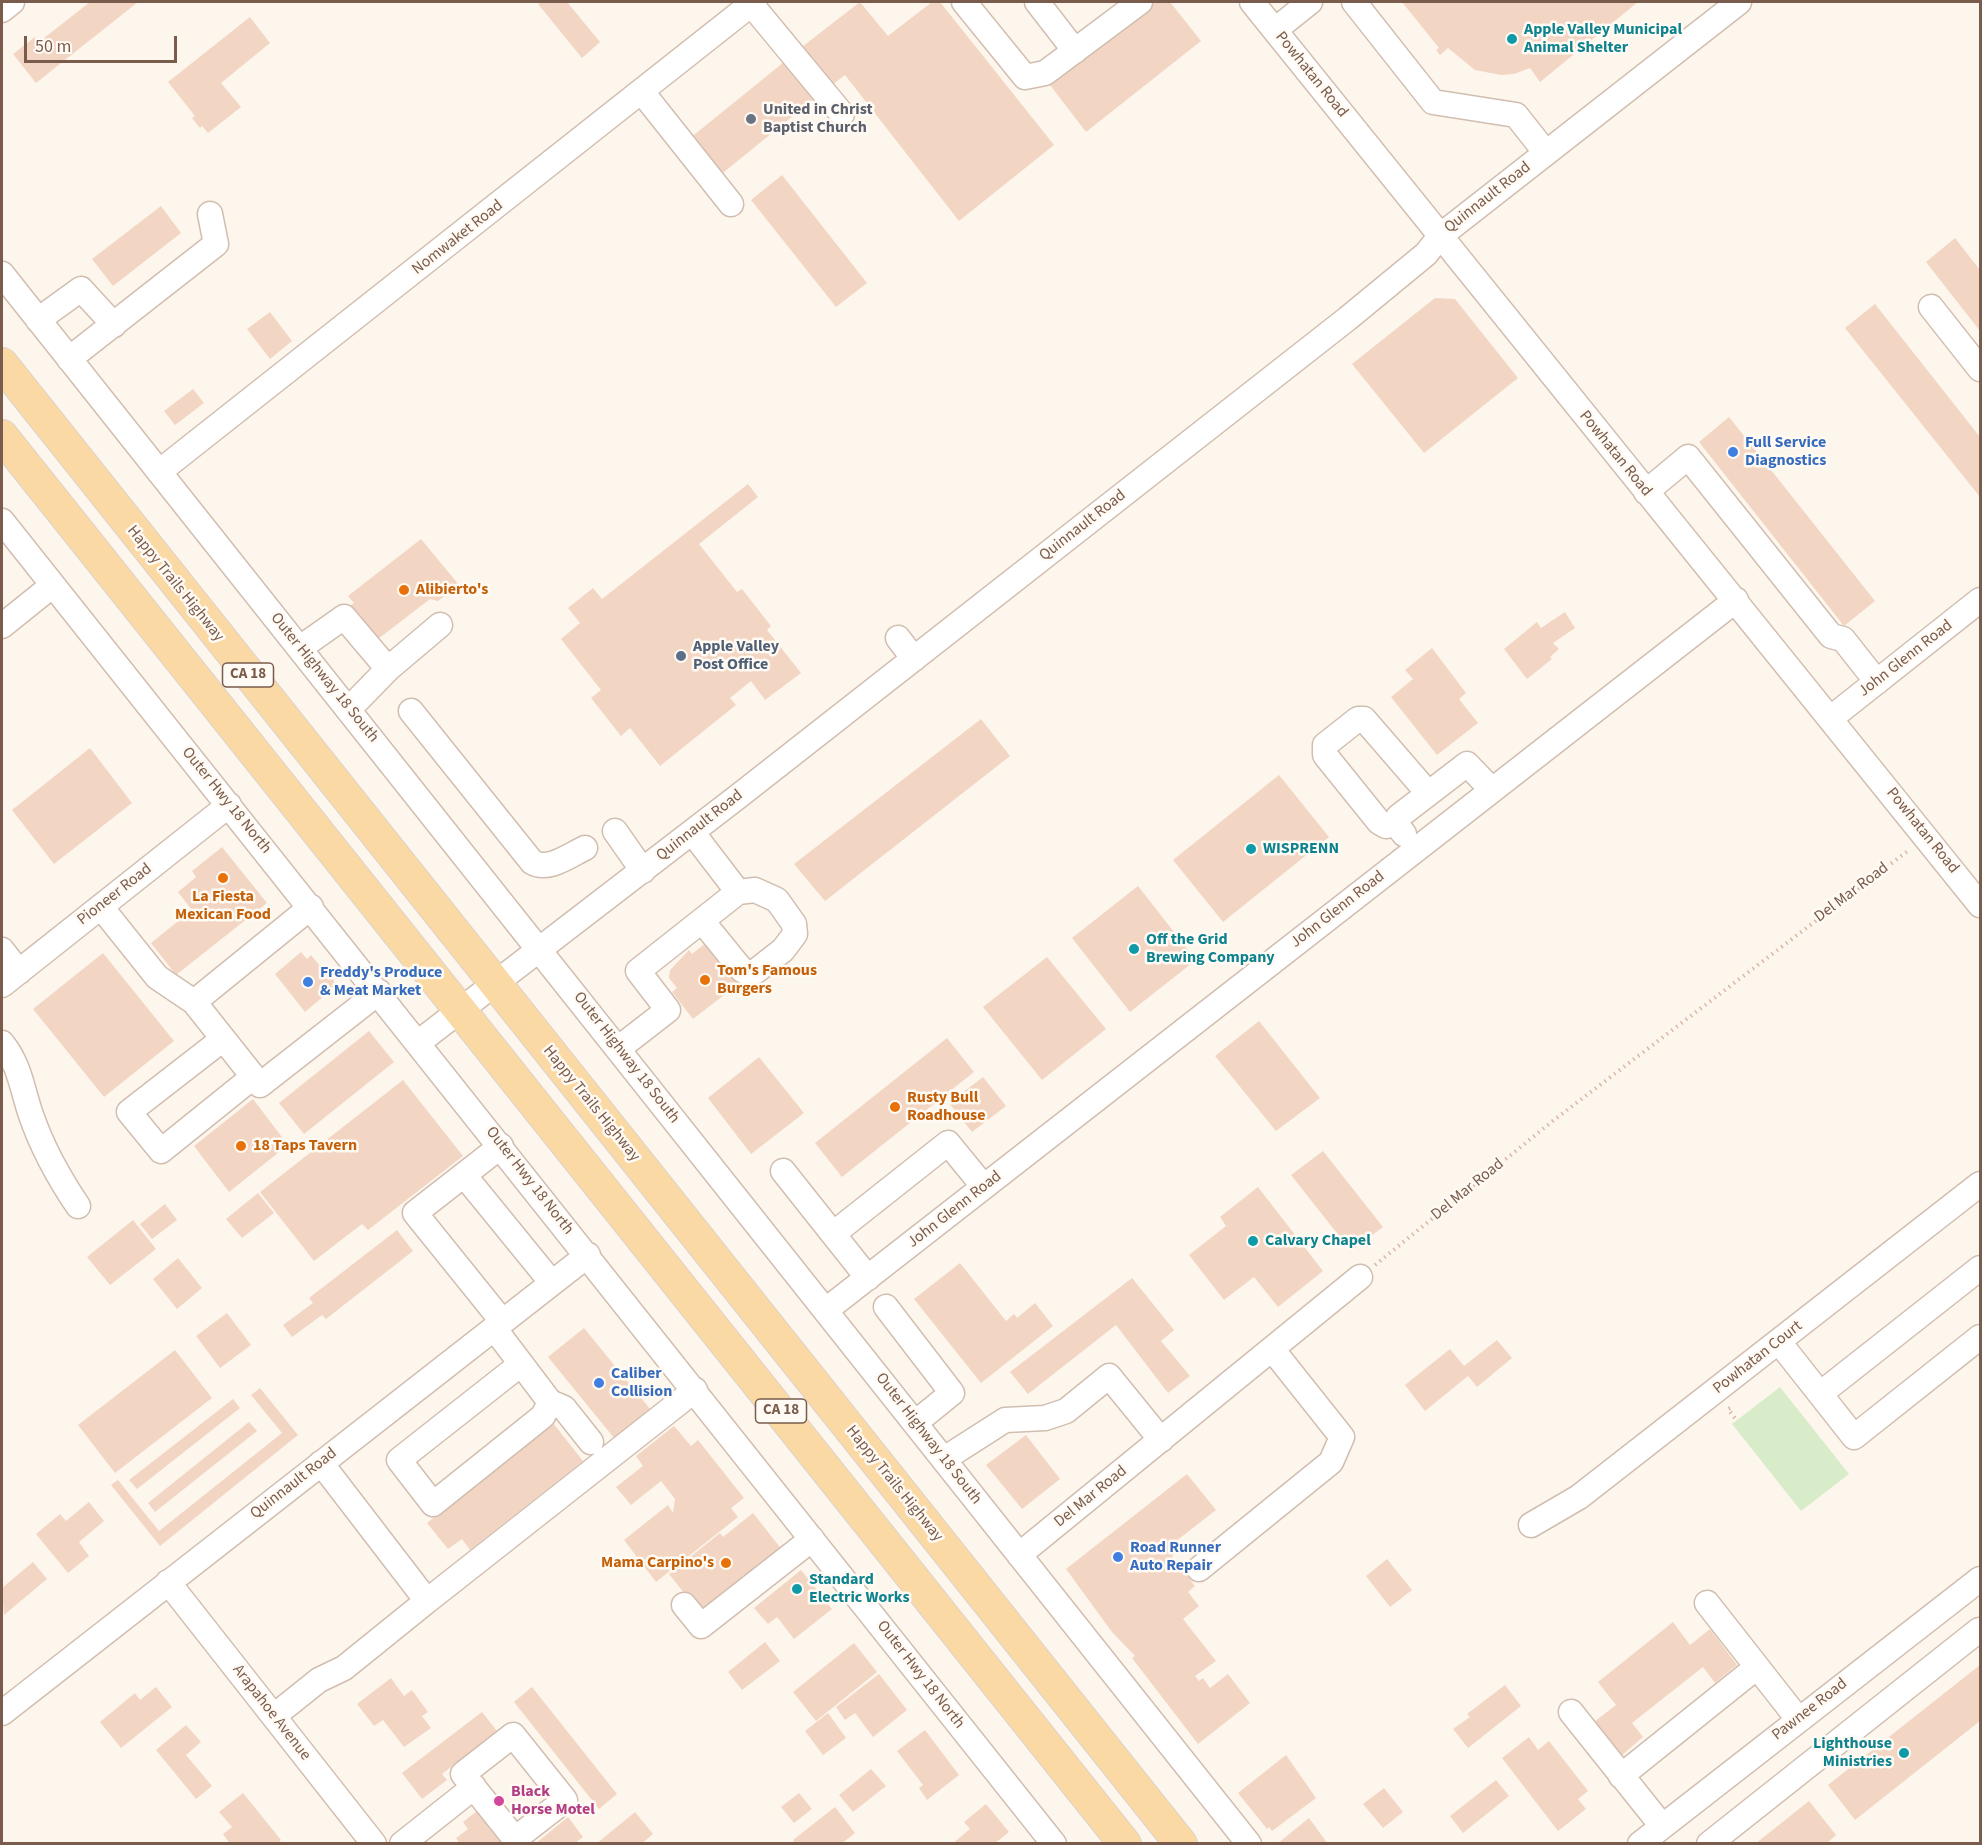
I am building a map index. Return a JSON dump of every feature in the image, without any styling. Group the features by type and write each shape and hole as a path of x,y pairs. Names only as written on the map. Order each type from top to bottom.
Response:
{"main road":[{"name":"Happy Trails Highway","path":"2,364 495,986 1181,1844"},
{"name":"CA 18","path":"2,436 1125,1844"},
{"path":"1100,1812 1133,1828 1146,1844"}],"street":[{"path":"2,10 12,2"},
{"path":"964,2 1025,77 1045,73 1140,2"},
{"path":"1037,2 1075,51"},
{"name":"Powhatan Road","path":"1252,2 1980,905"},
{"path":"1275,30 1310,2"},
{"path":"1354,2 1433,102 1516,115 1546,153"},
{"name":"Quinnault Road","path":"419,1042 643,871 1347,319 1426,254 1440,236 1739,2"},
{"path":"753,3 842,114"},
{"name":"Nomwaket Road","path":"159,472 753,3"},
{"path":"642,92 731,204"},
{"path":"69,359 216,244 210,214"},
{"name":"Outer Highway 18 South","path":"2,274 1249,1844"},
{"path":"38,320 81,289 114,325"},
{"path":"1931,307 1980,369"},
{"path":"1646,492 1688,457 1831,636 1843,639 1877,682"},
{"name":"Outer Hwy 18 North","path":"2,520 1054,1844"},
{"path":"2,626 53,585"},
{"name":"John Glenn Road","path":"826,1310 1736,600"},
{"name":"John Glenn Road","path":"1831,718 1980,600"},
{"path":"300,648 344,616 388,669"},
{"path":"349,709 388,669 440,625"},
{"path":"897,638 914,659"},
{"path":"411,711 537,866 548,865 585,848"},
{"path":"1396,824 1386,826 1379,822 1324,755 1325,745 1358,719 1367,720 1428,793"},
{"path":"1396,824 1398,817 1467,764 1492,790"},
{"name":"Pioneer Road","path":"10,979 229,805"},
{"path":"1396,824 1416,849"},
{"path":"615,831 643,871"},
{"path":"692,832 738,892"},
{"path":"619,1048 668,1010 638,971 738,892 755,890 777,900 794,924 795,934 783,950 756,971 748,973 742,970 702,921"},
{"path":"101,907 157,977 194,1002 260,1085 378,992"},
{"path":"194,1002 311,907"},
{"path":"2,950 10,979"},
{"path":"223,1039 129,1112 161,1151 253,1077"},
{"path":"2,1042 24,1082 31,1114 48,1154 78,1206"},
{"path":"833,1234 948,1143 984,1187"},
{"path":"501,1146 415,1213 498,1325 521,1365 550,1402 564,1408 591,1442"},
{"path":"783,1171 868,1278"},
{"path":"464,1175 552,1283"},
{"name":"Powhatan Court","path":"1531,1525 1580,1497 1980,1185"},
{"name":"Quinnault Road","path":"2,1713 588,1255"},
{"path":"1820,1394 1980,1268"},
{"name":"Del Mar Road","path":"1019,1555 1360,1277"},
{"path":"886,1307 952,1393 915,1422"},
{"path":"1779,1341 1854,1437 1980,1337"},
{"path":"1199,1569 1331,1462 1342,1437 1272,1349"},
{"path":"521,1365 399,1460 433,1504 543,1416 550,1402"},
{"path":"944,1460 1005,1420 1045,1418 1066,1411 1109,1376 1161,1440"},
{"path":"274,1716 319,1680 344,1668 695,1390"},
{"path":"321,1463 427,1601"},
{"path":"684,1605 701,1626 812,1539"},
{"name":"Pawnee Road","path":"1640,1844 1980,1579"},
{"name":"Arapahoe Avenue","path":"168,1582 374,1844"},
{"path":"1707,1603 1798,1719"},
{"path":"1708,1844 1979,1630"},
{"path":"1621,1776 1757,1667"},
{"path":"1571,1712 1662,1826"},
{"path":"402,1844 474,1787"}],"path":[{"name":"Del Mar Road","path":"1360,1277 1554,1120 1926,837"}],"green space":[{"path":"1780,1387 1849,1474 1801,1511 1732,1424"}],"building":[{"path":"90,2 138,2 36,83 13,54 35,37 39,42"},
{"path":"567,2 600,42 582,58 538,4"},
{"path":"860,2 888,36 932,2 940,2 1054,145 959,221 845,75 828,88 798,50"},
{"path":"1155,2 1170,2 1201,41 1086,132 1050,85"},
{"name":"Apple Valley Municipal Animal Shelter","path":"1402,2 1638,2 1540,82 1530,68 1514,74 1501,75 1475,70 1448,48 1440,55 1436,50 1439,48"},
{"path":"250,17 270,43 221,83 241,107 208,133 202,126 200,128 192,118 195,116 168,82"},
{"name":"United in Christ Baptist Church","path":"784,62 814,99 719,176 689,139"},
{"path":"782,175 867,283 836,307 751,200"},
{"path":"161,206 181,233 113,286 92,259"},
{"path":"1955,238 1980,270 1980,331 1926,262"},
{"path":"1435,298 1455,299 1518,378 1424,453 1352,364"},
{"path":"1875,304 1980,437 1980,497 1845,328"},
{"path":"270,312 292,341 270,359 247,329"},
{"path":"193,389 204,403 175,425 164,411"},
{"path":"1729,417 1875,601 1844,626 1699,442"},
{"name":"Apple Valley Post Office","path":"748,484 758,497 699,544 737,592 742,589 771,626 767,630 801,673 765,700 751,681 730,698 736,705 660,766 630,728 621,736 591,698 601,690 561,639 580,623 568,608 593,588 602,599"},
{"name":"Alibierto's","path":"421,539 459,585 438,601 430,599 378,639 347,609 354,603 348,596"},
{"path":"1565,612 1575,628 1553,643 1559,649 1550,657 1552,659 1527,679 1504,649 1537,622 1541,628"},
{"path":"1432,648 1466,693 1459,699 1478,723 1437,755 1391,697 1413,679 1405,670"},
{"path":"981,719 1010,756 825,901 794,864"},
{"path":"90,748 132,803 54,864 12,810"},
{"name":"WISPRENN","path":"1279,775 1329,837 1223,922 1173,860"},
{"path":"222,847 267,903 176,975 151,943 192,910 178,892 196,877 192,871"},
{"name":"Off the Grid Brewing Company","path":"1138,886 1196,960 1130,1012 1072,938"},
{"name":"Tom's Famous Burgers","path":"707,942 742,981 693,1019 672,992 677,988 669,978 670,970 689,950 692,954"},
{"name":"Freddy's Produce & Meat Market","path":"301,952 307,959 311,955 330,978 332,977 336,986 305,1012 275,974"},
{"path":"103,953 174,1041 104,1097 33,1009"},
{"path":"1047,957 1106,1029 1042,1080 983,1007"},
{"path":"1259,1021 1320,1098 1276,1131 1215,1056"},
{"path":"369,1031 394,1062 304,1134 279,1103"},
{"name":"Rusty Bull Roadhouse","path":"947,1038 974,1072 842,1177 815,1143"},
{"path":"759,1057 804,1113 751,1154 708,1098"},
{"path":"983,1077 1006,1106 972,1132 949,1103"},
{"path":"403,1080 463,1156 368,1230 362,1224 314,1261 260,1192"},
{"name":"18 Taps Tavern","path":"253,1099 288,1145 229,1192 194,1146"},
{"path":"1323,1151 1383,1227 1351,1251 1291,1175"},
{"name":"Calvary Chapel","path":"1258,1187 1323,1271 1278,1307 1254,1277 1224,1300 1189,1255 1226,1226 1220,1217"},
{"path":"258,1193 274,1213 242,1238 226,1219"},
{"path":"165,1204 177,1220 152,1239 140,1224"},
{"path":"133,1220 156,1249 110,1285 87,1257"},
{"path":"397,1230 413,1251 326,1319 322,1315 292,1337 283,1325 313,1303 309,1298"},
{"path":"178,1258 202,1288 177,1309 153,1279"},
{"path":"960,1263 1006,1321 1014,1314 1017,1318 1035,1303 1053,1326 981,1383 914,1299"},
{"path":"1132,1278 1174,1330 1161,1341 1190,1376 1168,1393 1116,1325 1028,1394 1010,1372"},
{"path":"227,1313 251,1345 220,1368 196,1336"},
{"name":"Caliber Collision","path":"584,1328 650,1409 614,1438 548,1357"},
{"path":"1497,1340 1512,1358 1477,1387 1468,1376 1425,1411 1405,1385 1450,1349 1464,1366"},
{"path":"175,1350 212,1398 115,1473 78,1425"},
{"path":"260,1388 298,1435 160,1546 111,1485 118,1480 159,1531 282,1433 251,1395"},
{"path":"233,1399 240,1408 137,1489 129,1480"},
{"path":"249,1422 257,1431 155,1512 148,1503"},
{"path":"553,1423 583,1461 470,1550 462,1539 448,1549 427,1523"},
{"path":"674,1426 691,1446 698,1440 744,1498 731,1508 738,1517 656,1582 624,1540 668,1505 673,1513 675,1499 661,1481 631,1505 616,1487 643,1466 636,1456"},
{"path":"1026,1435 1060,1479 1022,1509 986,1465"},
{"path":"1187,1474 1216,1510 1171,1545 1177,1552 1172,1556 1195,1586 1188,1592 1199,1606 1183,1619 1216,1661 1195,1676 1199,1681 1203,1678 1210,1688 1228,1674 1250,1703 1198,1744 1132,1658 1135,1656 1112,1632 1066,1569"},
{"path":"89,1502 104,1521 79,1542 89,1556 68,1573 36,1534 60,1514 66,1521"},
{"name":"Mama Carpino's","path":"753,1513 783,1551 733,1592 730,1588 699,1612 669,1574 720,1533 723,1537"},
{"path":"1387,1559 1412,1590 1390,1607 1366,1576"},
{"path":"33,1562 47,1579 4,1615 2,1588"},
{"name":"Standard Electric Works","path":"801,1570 832,1609 794,1639 777,1617 768,1624 754,1608"},
{"path":"1673,1622 1690,1645 1710,1629 1737,1665 1715,1683 1703,1667 1632,1723 1643,1737 1621,1756 1594,1722 1616,1705 1598,1682"},
{"path":"765,1642 780,1661 742,1690 728,1672"},
{"path":"854,1643 877,1672 816,1721 793,1692"},
{"name":"Lighthouse Ministries","path":"1980,1665 1980,1721 1855,1820 1828,1785"},
{"path":"879,1674 907,1710 873,1737 855,1713 845,1720 836,1707"},
{"path":"391,1678 404,1696 412,1690 428,1712 422,1716 431,1728 404,1747 383,1720 374,1726 357,1704"},
{"path":"1505,1685 1521,1706 1468,1748 1453,1729 1470,1717 1467,1714"},
{"path":"156,1687 172,1707 121,1748 100,1722 135,1693 140,1700"},
{"path":"532,1687 617,1794 599,1809 514,1702"},
{"path":"482,1712 497,1731 442,1774 447,1780 422,1799 402,1773"},
{"path":"828,1713 846,1738 823,1755 805,1731"},
{"path":"186,1725 201,1742 186,1755 212,1786 196,1799 156,1750"},
{"path":"925,1730 959,1775 927,1800 919,1788 923,1785 897,1751"},
{"path":"1529,1737 1538,1750 1549,1741 1588,1791 1578,1799 1586,1809 1558,1831 1502,1758"},
{"path":"1286,1755 1316,1798 1272,1831 1269,1827 1267,1829 1238,1793"},
{"path":"871,1769 886,1786 853,1812 839,1795"},
{"path":"1496,1780 1509,1796 1463,1833 1450,1816"},
{"path":"1384,1788 1403,1812 1383,1828 1363,1804"},
{"path":"243,1793 281,1840 277,1844 230,1844 223,1834 232,1827 219,1812"},
{"path":"799,1793 812,1809 794,1823 781,1807"},
{"path":"1809,1801 1836,1835 1826,1844 1755,1844"},
{"path":"986,1804 1009,1832 994,1844 952,1844 970,1829 964,1822"},
{"path":"835,1807 855,1833 841,1844 795,1844 793,1840"},
{"path":"477,1811 503,1844 460,1844 456,1838 468,1829 463,1822"},
{"path":"635,1812 653,1834 641,1844 596,1844"},
{"path":"568,1817 583,1837 574,1844 535,1844"},
{"path":"1309,1818 1328,1844 1277,1844"}],"place":[{"name":"Apple Valley Municipal Animal Shelter","path":"1512,39"},
{"name":"United in Christ Baptist Church","path":"751,119"},
{"name":"Full Service Diagnostics","path":"1733,452"},
{"name":"Alibierto's","path":"404,590"},
{"name":"Apple Valley Post Office","path":"681,656"},
{"name":"WISPRENN","path":"1251,849"},
{"name":"La Fiesta Mexican Food","path":"223,878"},
{"name":"Off the Grid Brewing Company","path":"1134,949"},
{"name":"Tom's Famous Burgers","path":"705,980"},
{"name":"Freddy's Produce & Meat Market","path":"308,982"},
{"name":"Rusty Bull Roadhouse","path":"895,1107"},
{"name":"18 Taps Tavern","path":"241,1146"},
{"name":"Calvary Chapel","path":"1253,1241"},
{"name":"Caliber Collision","path":"599,1383"},
{"name":"Road Runner Auto Repair","path":"1118,1557"},
{"name":"Mama Carpino's","path":"726,1563"},
{"name":"Standard Electric Works","path":"797,1589"},
{"name":"Lighthouse Ministries","path":"1904,1753"},
{"name":"Black Horse Motel","path":"499,1801"}]}
